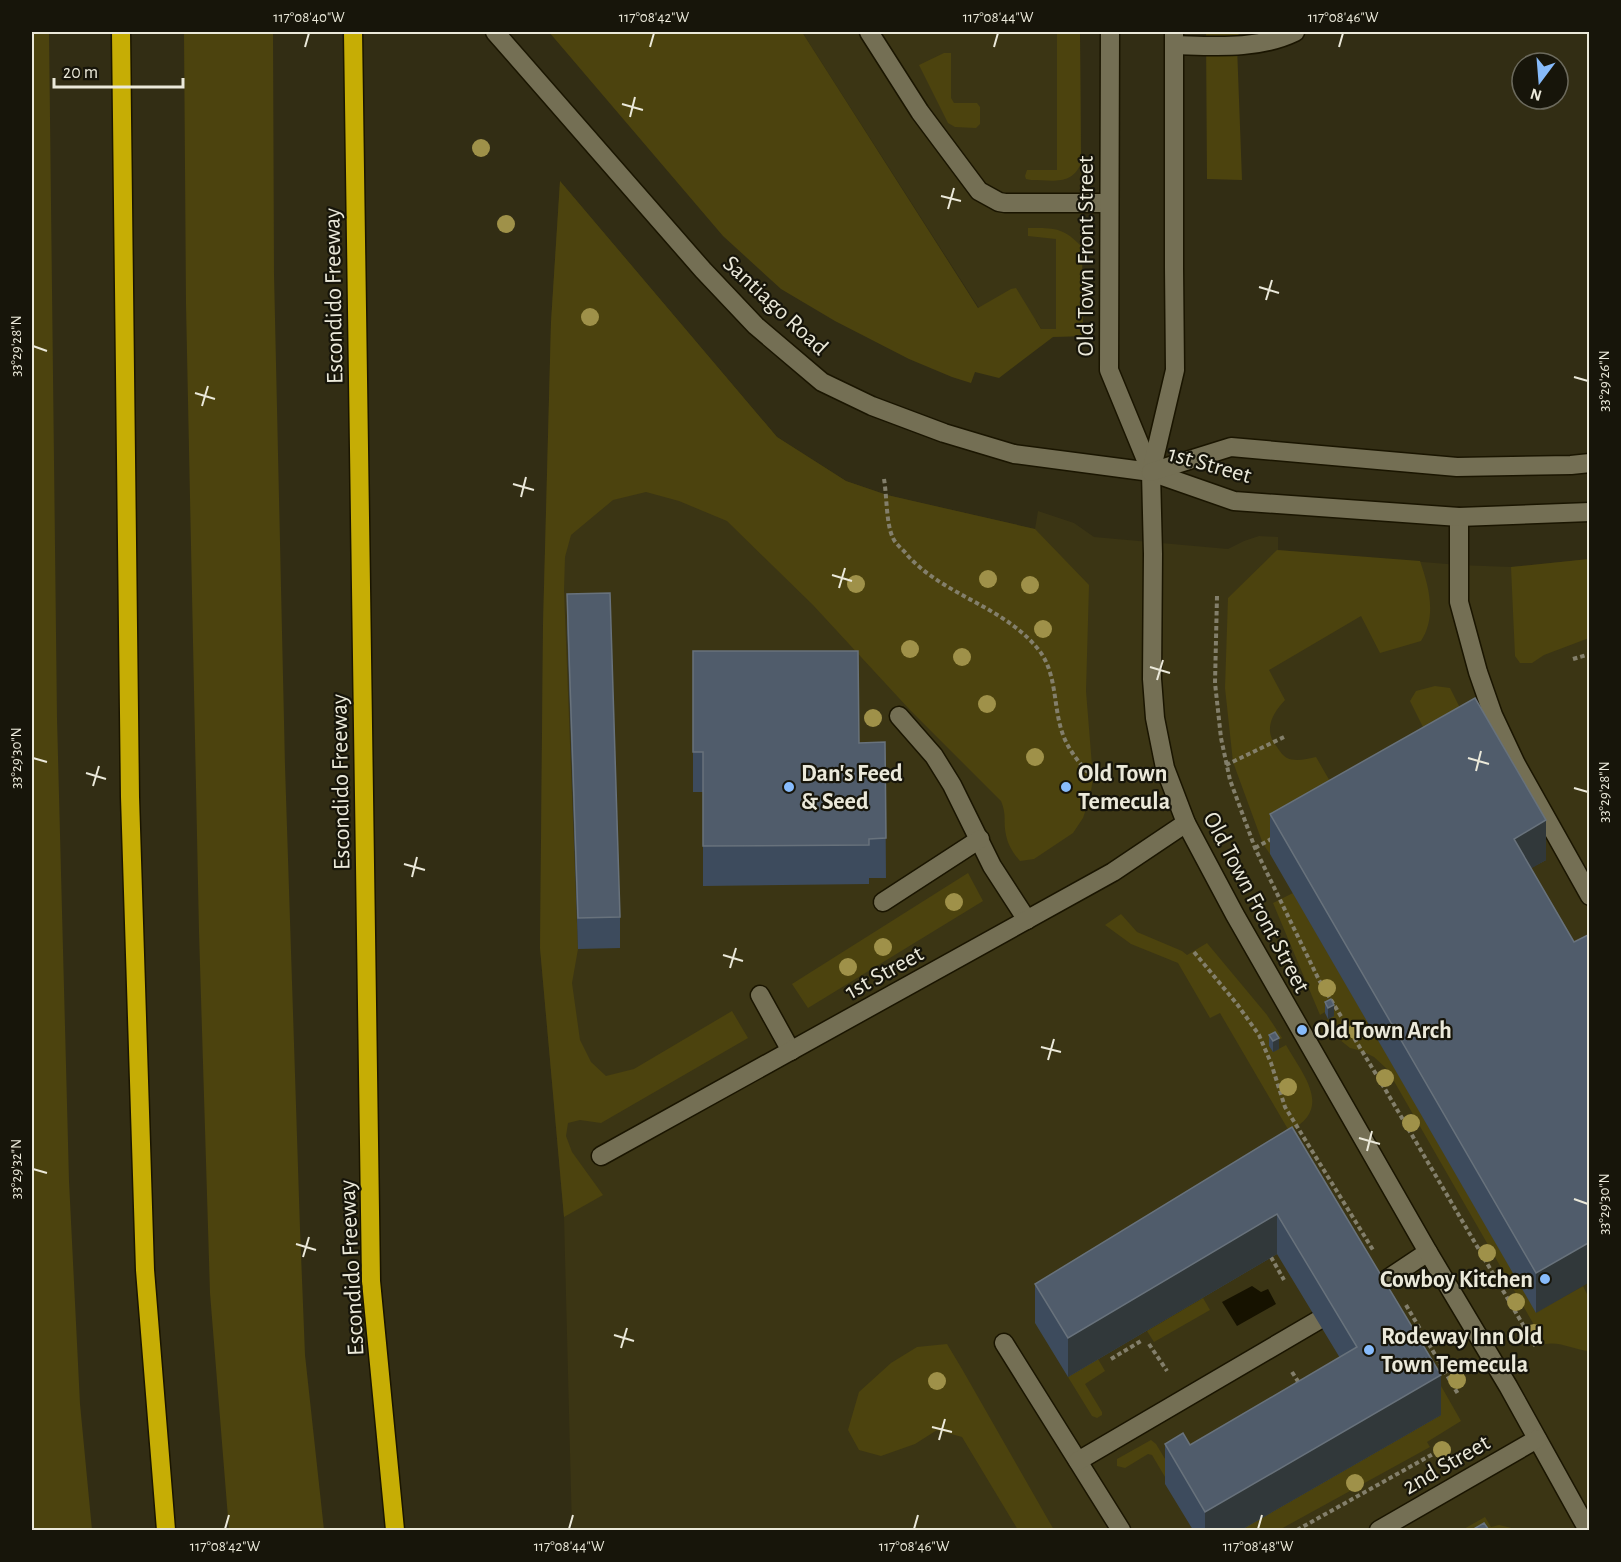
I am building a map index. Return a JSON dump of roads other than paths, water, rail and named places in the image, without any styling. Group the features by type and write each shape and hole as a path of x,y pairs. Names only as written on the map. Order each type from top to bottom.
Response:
{"highway":[{"path":"121,32 130,797 145,1270 166,1530"},
{"name":"Escondido Freeway","path":"353,32 371,1281 395,1530"}],"main road":[{"name":"Santiago Road","path":"495,32 703,270 756,326 822,382 872,406 944,433 1014,454 1151,472"},
{"path":"869,32 920,112 979,191 1005,203 1108,203"},
{"name":"Old Town Front Street","path":"1110,32 1109,370 1151,472"},
{"path":"1175,38 1237,46 1282,38 1295,32"},
{"name":"Old Town Front Street","path":"1175,38 1175,370 1151,472 1152,679 1155,718 1165,768 1186,823 1292,1018 1588,1530"},
{"name":"1st Street","path":"1151,472 1232,447 1457,467 1590,463"},
{"name":"1st Street","path":"1151,472 1234,501 1459,517 1590,512"},
{"path":"1459,517 1459,602 1493,716 1516,764 1590,896"},
{"path":"899,716 940,766 952,785 992,866 1027,920"},
{"name":"1st Street","path":"601,1156 1113,872 1186,823"},
{"path":"883,902 980,839"},
{"path":"760,995 791,1051"},
{"path":"1368,1292 1428,1252"},
{"path":"1078,1461 1317,1321"},
{"path":"1004,1343 1121,1530"},
{"name":"2nd Street","path":"1379,1530 1537,1439"}],"place":[{"name":"Dan's Feed & Seed","path":"789,787"},
{"name":"Old Town Temecula","path":"1066,787"},
{"name":"Old Town Arch","path":"1302,1030"},
{"name":"Cowboy Kitchen","path":"1545,1279"},
{"name":"Rodeway Inn Old Town Temecula","path":"1369,1350"}]}
